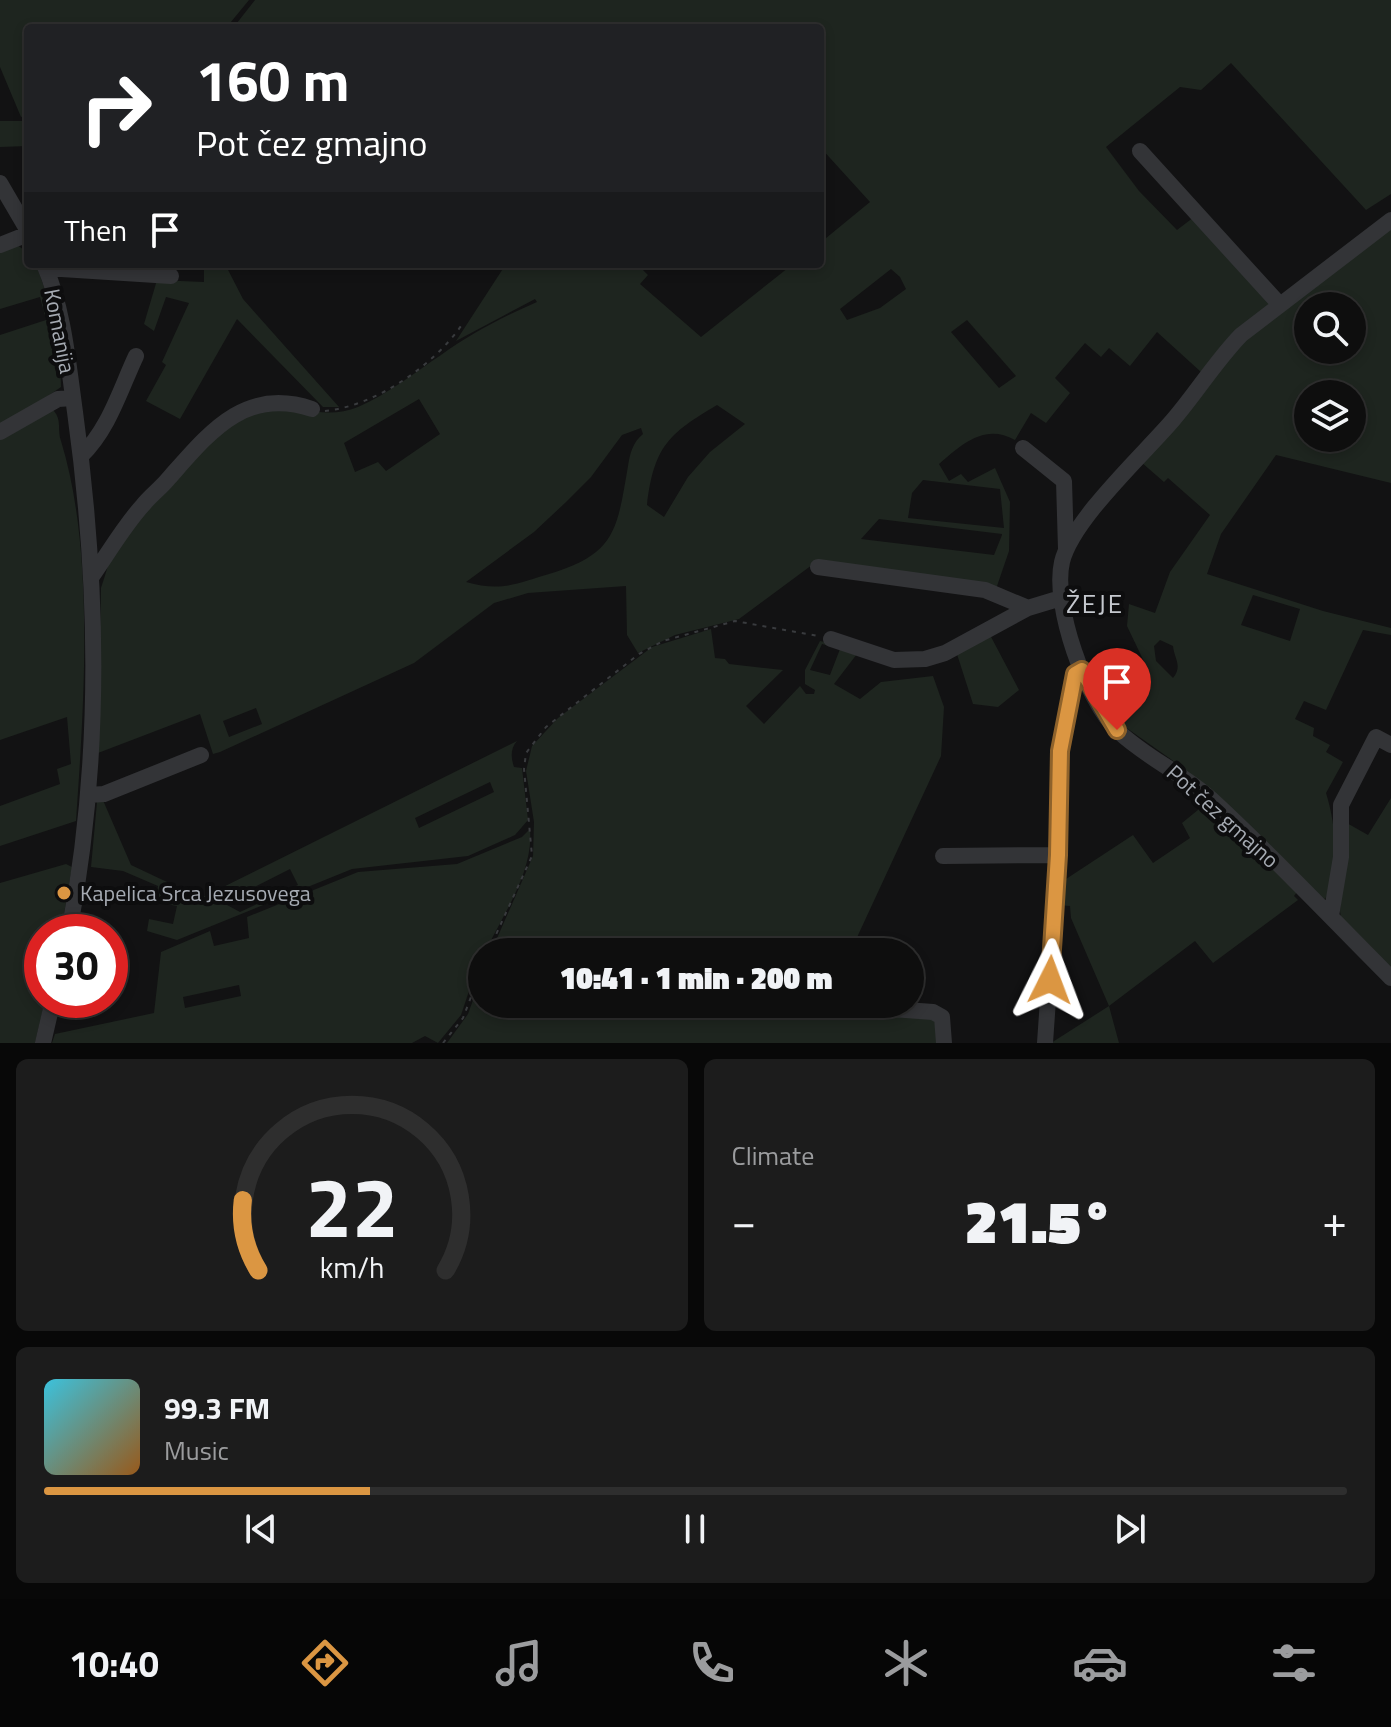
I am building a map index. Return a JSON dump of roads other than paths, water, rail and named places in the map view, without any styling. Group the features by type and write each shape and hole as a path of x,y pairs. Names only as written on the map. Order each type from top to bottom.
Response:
{"street":[{"path":"1140,151 1280,305"},
{"path":"0,183 24,223"},
{"name":"Pot čez gmajno","path":"1391,220 1280,305 1220,356 1176,416 1081,526 1066,549 1060,574 1061,598 1082,670 1117,730 1209,797 1391,978"},
{"path":"0,245 24,230"},
{"name":"Komanija","path":"46,268 60,312 81,456 93,575 89,795 72,914"},
{"path":"70,268 171,276"},
{"path":"81,456 95,442 107,421 136,356"},
{"name":"Komanija","path":"0,432 58,399 73,398"},
{"path":"93,575 142,505 209,433 230,417 245,409 280,402 312,409"},
{"path":"1023,448 1064,481 1066,549"},
{"path":"1064,521 1081,526"},
{"path":"818,567 985,590 1028,608"},
{"path":"831,639 894,660 925,659 945,653 1028,608 1061,598"},
{"path":"1046,1041 1058,855 1060,751 1075,674 1082,670"},
{"path":"1331,916 1341,857 1341,805 1376,737 1391,745"},
{"path":"89,795 104,794 201,755"},
{"path":"943,856 1058,855"},
{"path":"924,1011 942,1017 944,1043"},
{"path":"43,1043 49,1018"}],"place":[{"name":"Kapelica Srca Jezusovega","path":"64,893"}],"district":[{"name":"ŽEJE","path":"1095,604"}]}
